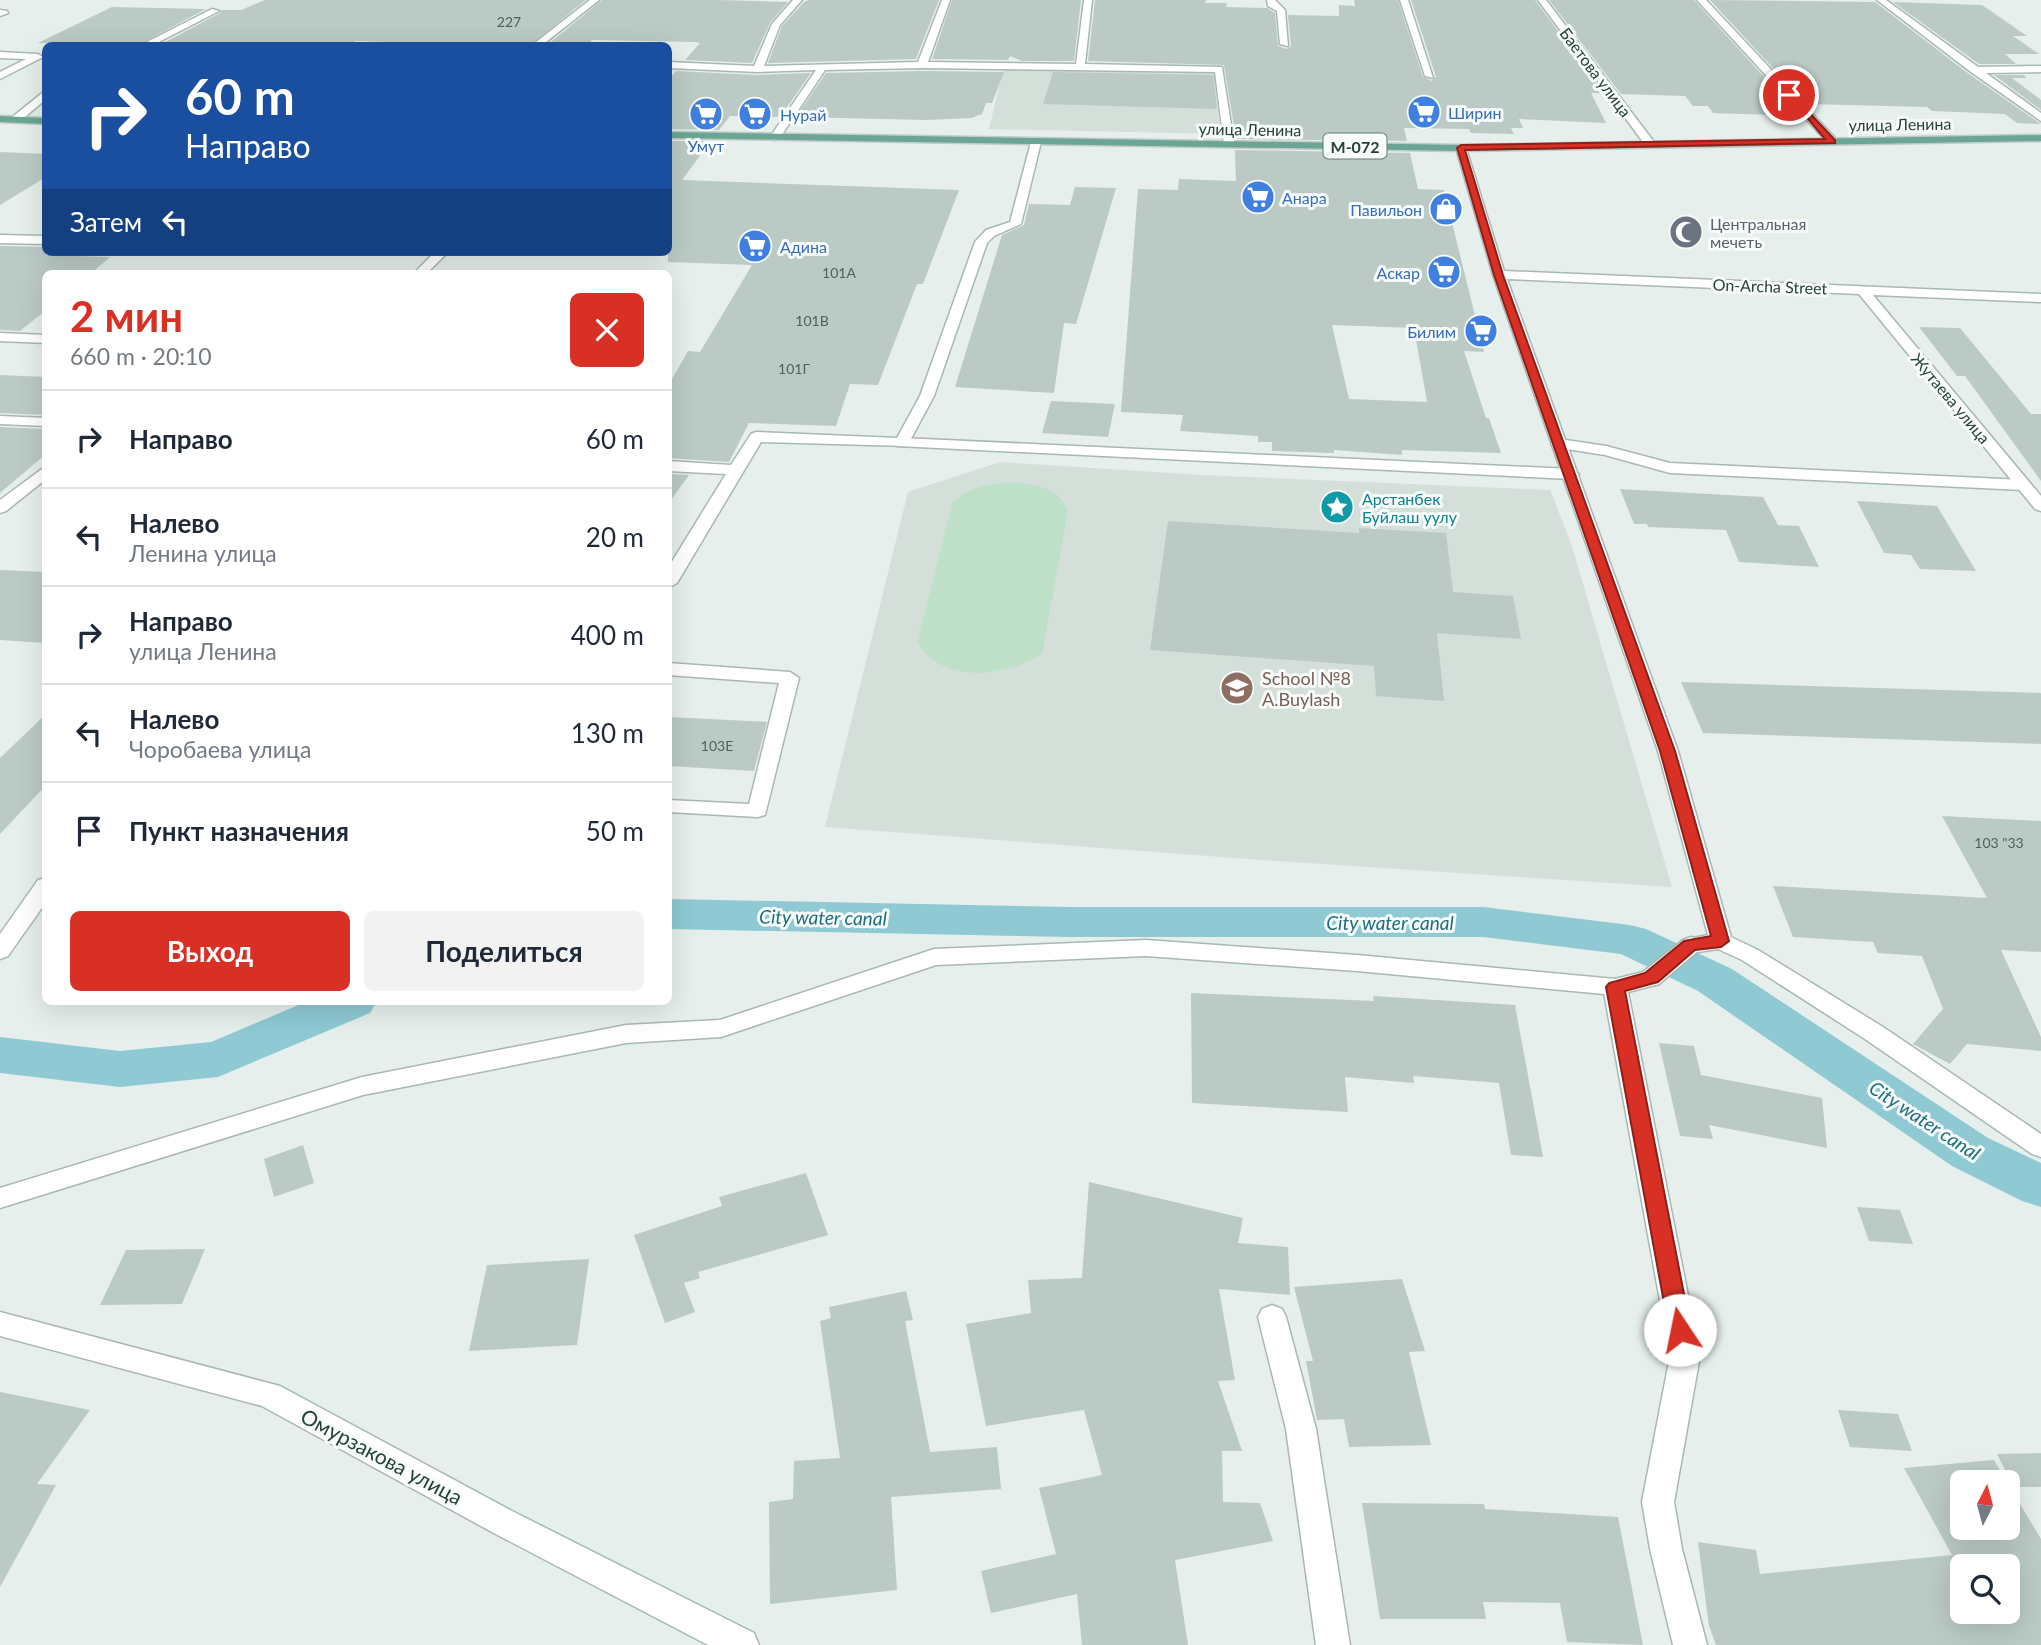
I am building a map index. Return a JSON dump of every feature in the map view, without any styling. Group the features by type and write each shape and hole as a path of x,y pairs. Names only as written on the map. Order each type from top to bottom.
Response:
{"main road":[{"path":"0,119 42,121"},
{"name":"улица Ленина","path":"672,135 1461,148 2041,138"}],"street":[{"path":"540,42 595,0"},
{"path":"758,69 776,24 798,0"},
{"path":"922,65 946,0"},
{"path":"1080,68 1088,0"},
{"path":"1271,0 1271,4 1281,10 1285,44"},
{"path":"1404,0 1430,76"},
{"name":"Баетова улица","path":"1542,0 1650,144"},
{"path":"1701,0 1832,141"},
{"path":"1881,0 2041,118"},
{"path":"151,42 215,11"},
{"path":"0,55 38,57 0,76"},
{"path":"672,65 758,69 922,65 1219,69 1229,144"},
{"path":"775,136 822,68"},
{"path":"1974,69 2041,69"},
{"path":"15,120 42,96"},
{"path":"902,443 928,396 981,242 990,233 1015,224 1036,142"},
{"path":"1461,148 1499,275 1668,751 1721,941"},
{"path":"0,239 42,240"},
{"path":"422,270 438,256"},
{"name":"On-Archa Street","path":"1499,275 2041,298"},
{"name":"Жутаева улица","path":"1862,290 2041,506"},
{"path":"0,337 42,339"},
{"path":"0,420 42,422"},
{"path":"672,576 756,437 1570,474"},
{"path":"1559,444 1616,453 1670,468 2023,485"},
{"path":"672,466 736,470"},
{"path":"0,508 42,474"},
{"path":"672,669 790,678 758,811 672,806"},
{"path":"0,951 42,891"},
{"path":"0,1198 362,1086 626,1034 721,1028 934,957 1146,948 1357,963 1615,987 1651,978 1690,945 1721,941 1750,955 1874,1033 2041,1147"},
{"path":"1615,987 1685,1356 1658,1502 1666,1549 1690,1645"},
{"path":"1272,1317 1301,1429 1333,1645"},
{"name":"Омурзакова улица","path":"0,1324 269,1395 501,1521 742,1645"}],"shaded area":[{"path":"1003,69 1214,72 1220,134 989,129"},
{"name":"School №8 A.Buylash","path":"1000,462 1200,475 1550,490 1571,543 1672,887 1261,860 825,827 908,492"}],"green space":[{"path":"1008,482 1035,485 1051,491 1064,503 1068,511 1042,654 1011,668 993,672 958,671 928,656 917,642 953,501 979,487"}],"building":[{"path":"265,0 586,0 534,42 166,42 221,10 241,10"},
{"path":"602,0 788,2 770,23 752,63 685,60 700,43 695,42 551,42"},
{"path":"809,0 939,0 916,59 768,63 782,26"},
{"path":"952,0 1081,0 1074,61 1022,61 1010,56 1008,60 932,59"},
{"path":"1095,0 1206,0 1205,3 1227,3 1226,7 1267,8 1275,13 1278,46 1287,49 1291,46 1288,15 1339,16 1339,5 1355,6 1354,0 1398,0 1423,77 1432,81 1436,77 1411,0 1535,0 1604,93 1591,93 1606,123 1519,119 1523,128 1511,128 1514,134 1471,133 1469,129 1404,128 1407,141 1236,139 1224,65 1088,61"},
{"path":"1549,0 1694,0 1788,103 1764,102 1775,115 1713,113 1708,106 1693,106 1685,96 1621,94"},
{"path":"1710,0 1875,2 1969,74 2041,124 2017,123 2005,114 1932,111 1927,107 1806,104"},
{"path":"1893,2 1982,5 2027,36 2013,36 2039,54 2005,54 2016,64 1979,64"},
{"path":"112,7 206,9 144,42 38,43"},
{"path":"676,71 758,75 811,73 780,117 730,116 719,130 672,129 672,76"},
{"path":"1004,72 992,103 986,103 982,114 971,118 926,120 796,117 826,73"},
{"path":"1053,72 1213,75 1217,109 1043,104"},
{"path":"1994,75 2024,75 2027,78 2012,78 2041,100 2041,110"},
{"path":"672,141 711,141 682,180 959,190 923,284 917,284 878,385 850,384 836,426 749,423 729,462 672,458 672,379 688,351 700,352 752,265 668,262 668,256 672,256"},
{"path":"1235,150 1410,153 1418,189 1444,190 1484,352 1464,351 1486,418 1489,418 1501,453 1402,450 1402,455 1334,450 1334,453 1272,451 1272,442 1258,442 1258,436 1180,431 1183,415 1121,412 1138,189 1178,190 1179,179 1236,181","holes":["1332,325 1414,328 1427,402 1349,399"]},
{"path":"0,152 42,154 42,179 0,205"},
{"path":"1075,187 1116,188 1076,324 1064,323 1054,393 955,387 1002,235 1024,225 1029,204 1070,205"},
{"path":"0,246 42,247 42,256 110,257 95,270 42,270 42,313 20,331 0,330"},
{"path":"1919,327 1960,328 2031,414 2041,414 2041,481 1965,376 1957,376"},
{"path":"0,375 42,377 42,415 0,413"},
{"path":"1051,401 1115,404 1108,437 1042,433"},
{"path":"0,427 42,429 42,457 0,493"},
{"path":"672,474 689,475 672,498"},
{"path":"1620,489 1763,497 1778,525 1799,526 1819,567 1739,562 1726,530 1634,524"},
{"path":"1857,501 1937,506 1976,571 1920,569 1911,555 1884,553"},
{"path":"1168,521 1359,533 1359,528 1446,533 1453,592 1513,596 1521,639 1437,633 1444,701 1376,696 1374,666 1150,650"},
{"path":"0,570 42,572 42,643 0,640"},
{"path":"1681,682 2041,693 2041,744 1703,733"},
{"path":"672,717 767,722 754,771 672,766"},
{"path":"42,718 42,789 0,834 0,758"},
{"path":"1942,816 2041,821 2041,952 2001,950 2041,1037 2041,1051 1967,1044 1950,1064 1913,1044 1943,1009 1922,956 1878,953 1873,942 1793,937 1773,886 1987,898"},
{"path":"1191,993 1374,1001 1373,996 1515,1005 1543,1157 1511,1155 1499,1083 1413,1076 1414,1083 1345,1077 1348,1112 1192,1103"},
{"path":"1659,1043 1694,1046 1701,1075 1822,1098 1827,1148 1709,1125 1713,1139 1680,1136"},
{"path":"303,1145 314,1183 274,1197 264,1159"},
{"path":"806,1173 828,1235 698,1272 700,1278 684,1283 695,1312 665,1323 634,1235 722,1206 719,1197"},
{"path":"1089,1182 1243,1218 1238,1243 1288,1247 1290,1295 1219,1289 1235,1380 1218,1381 1242,1451 1222,1451 1223,1502 1260,1503 1273,1541 1175,1560 1188,1645 1082,1645 1077,1594 991,1613 981,1571 1056,1554 1039,1488 1102,1475 1084,1410 986,1426 966,1324 1031,1313 1028,1280 1082,1278"},
{"path":"1857,1207 1900,1210 1913,1244 1869,1241"},
{"path":"205,1249 182,1304 100,1305 126,1250"},
{"path":"589,1259 577,1345 469,1351 487,1265"},
{"path":"1402,1279 1425,1351 1409,1352 1431,1445 1349,1447 1344,1419 1317,1420 1306,1361 1313,1361 1294,1287"},
{"path":"906,1291 913,1320 905,1321 930,1452 997,1447 1001,1489 891,1497 897,1590 770,1604 769,1502 793,1499 794,1461 840,1458 820,1321 831,1318 829,1307"},
{"path":"0,1392 90,1410 37,1484 56,1485 0,1587"},
{"path":"1838,1410 1898,1414 1912,1451 1850,1447"},
{"path":"2041,1453 2041,1487 2020,1487 2020,1470 2005,1470 1997,1454"},
{"path":"1994,1460 2000,1470 1950,1470 1950,1540 2020,1540 2020,1504 2041,1539 2041,1645 1716,1645 1709,1626 1698,1542 1756,1550 1760,1574 1950,1555 1950,1624 2020,1624 2020,1554 1951,1554 1904,1468"},
{"path":"1362,1503 1484,1504 1485,1509 1618,1517 1643,1645 1567,1642 1560,1603 1483,1602 1486,1619 1380,1619"}],"waterway":[{"name":"City water canal","path":"672,914 1070,922 1483,922 1630,940 1715,980 1970,1152 2041,1186"},
{"name":"City water canal","path":"0,1055 120,1069 218,1059 344,1005"}],"place":[{"name":"Ширин","path":"1424,112"},
{"name":"Умут","path":"706,114"},
{"name":"Нурай","path":"755,114"},
{"name":"Анара","path":"1258,197"},
{"name":"Павильон","path":"1446,209"},
{"name":"Центральная мечеть","path":"1686,232"},
{"name":"Адина","path":"755,246"},
{"name":"Аскар","path":"1444,272"},
{"name":"Билим","path":"1481,331"},
{"name":"Арстанбек Буйлаш уулу","path":"1337,507"},
{"name":"School №8 A.Buylash","path":"1237,688"}],"route":[{"path":"1680,1330 1615,987 1651,978 1690,945 1721,941 1668,751 1499,275 1461,148 1832,141 1789,95"}]}
